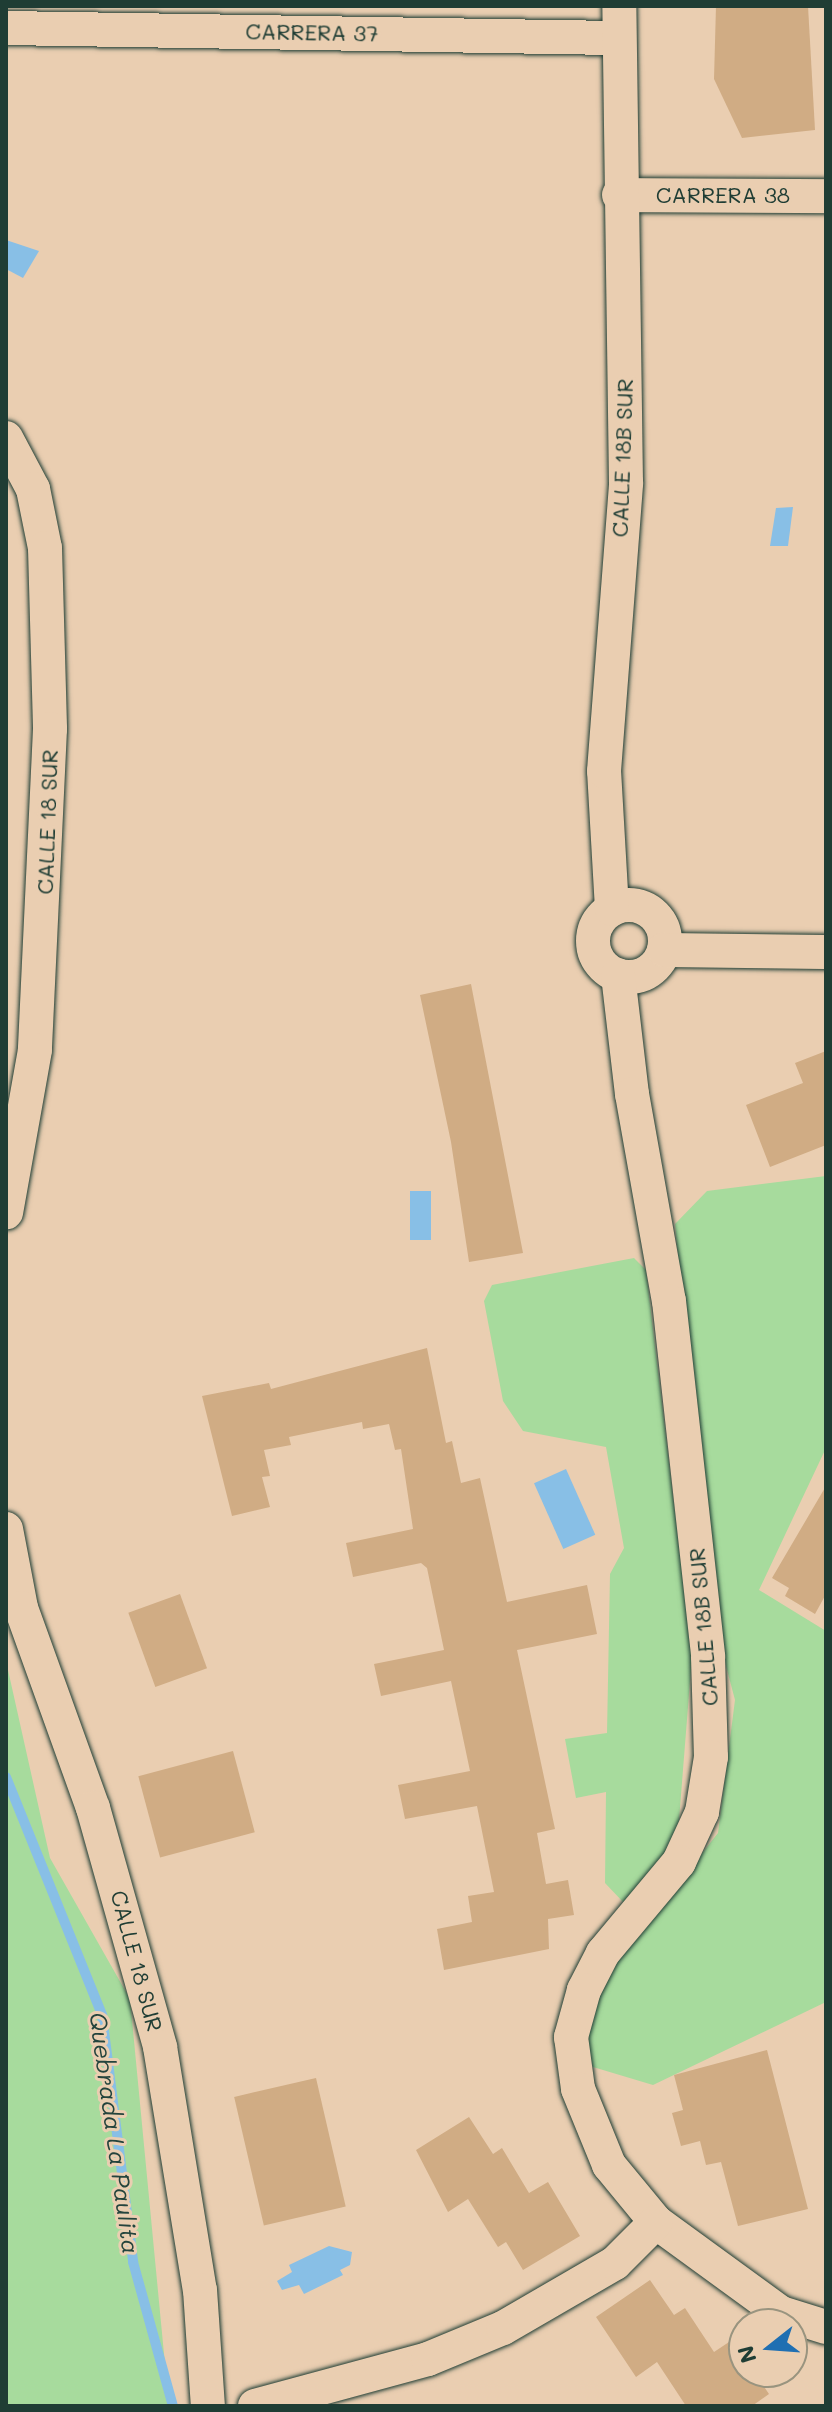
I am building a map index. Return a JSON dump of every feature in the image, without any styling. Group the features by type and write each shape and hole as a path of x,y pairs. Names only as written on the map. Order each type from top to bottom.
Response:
{"street":[{"name":"CARRERA 37","path":"6,28 618,22"},
{"name":"CALLE 18B SUR","path":"612,909 604,771 626,483 618,22"},
{"name":"CARRERA 38","path":"619,195 826,196"},
{"name":"CALLE 18 SUR","path":"6,438 33,489 45,548 50,729 35,1050 6,1212"},
{"path":"624,905 647,909 663,927 664,950 640,975 618,975 594,949 597,926 612,909 624,905"},
{"path":"664,950 826,952"},
{"name":"CALLE 18B SUR","path":"618,975 632,1094 669,1301 708,1657 711,1757 702,1812 679,1862 603,1953 584,1990 571,2037 578,2089 591,2128 609,2165 656,2222 781,2313 826,2327"},
{"name":"CALLE 18 SUR","path":"6,1529 21,1608 93,1808 160,2047 200,2290 208,2406"},
{"path":"255,2406 428,2359 503,2328 615,2263 656,2222"}],"green space":[{"path":"826,1176 826,1448 759,1590 826,1631 826,2002 653,2085 593,2067 582,2029 598,1986 718,1833 735,1700 710,1605 675,1224 707,1191"},
{"path":"634,1258 646,1270 692,1656 678,1833 665,1869 624,1903 605,1883 606,1792 576,1798 565,1739 607,1733 610,1574 624,1548 606,1447 523,1431 503,1401 484,1301 492,1285"},
{"path":"6,1661 50,1858 130,1999 169,2406 6,2406"}],"water":[{"path":"6,240 39,251 23,278 6,269"},
{"path":"793,507 788,546 770,546 776,508"},
{"path":"410,1191 431,1191 431,1240 410,1240"},
{"path":"566,1469 595,1535 563,1549 534,1483"},
{"path":"329,2246 352,2252 350,2265 340,2270 343,2275 304,2294 299,2285 282,2290 277,2281 292,2272 289,2265"}],"building":[{"path":"716,6 808,6 815,130 742,138 714,79"},
{"path":"471,984 523,1253 469,1262 451,1142 420,995"},
{"path":"826,1051 826,1145 770,1167 746,1105 803,1083 795,1063"},
{"path":"427,1348 446,1443 452,1441 461,1483 480,1478 507,1602 587,1585 597,1634 517,1650 555,1829 537,1833 546,1884 568,1880 574,1915 548,1919 549,1949 444,1970 437,1929 472,1922 468,1896 494,1892 477,1806 405,1819 398,1785 470,1771 451,1681 381,1696 374,1664 444,1650 427,1568 421,1563 353,1577 346,1543 413,1529 401,1449 395,1450 389,1424 363,1429 362,1422 289,1437 291,1445 264,1450 270,1476 262,1477 270,1507 232,1516 202,1396 269,1383 271,1389"},
{"path":"826,1486 826,1594 815,1614 785,1596 789,1588 772,1578"},
{"path":"180,1594 207,1668 155,1687 128,1613"},
{"path":"233,1751 255,1832 160,1858 138,1776"},
{"path":"767,2050 808,2209 738,2226 721,2162 706,2165 700,2141 681,2146 672,2113 683,2110 674,2075"},
{"path":"316,2078 346,2207 264,2226 234,2097"},
{"path":"469,2117 493,2154 502,2148 529,2193 548,2182 580,2236 523,2270 506,2242 498,2247 468,2199 448,2212 416,2150"},
{"path":"650,2280 674,2315 685,2308 714,2352 728,2343 728,2388 765,2388 769,2394 752,2406 686,2406 657,2362 636,2377 596,2317"}],"waterway":[{"name":"Quebrada La Paulita","path":"6,1777 102,2015 133,2262 173,2406"}]}
